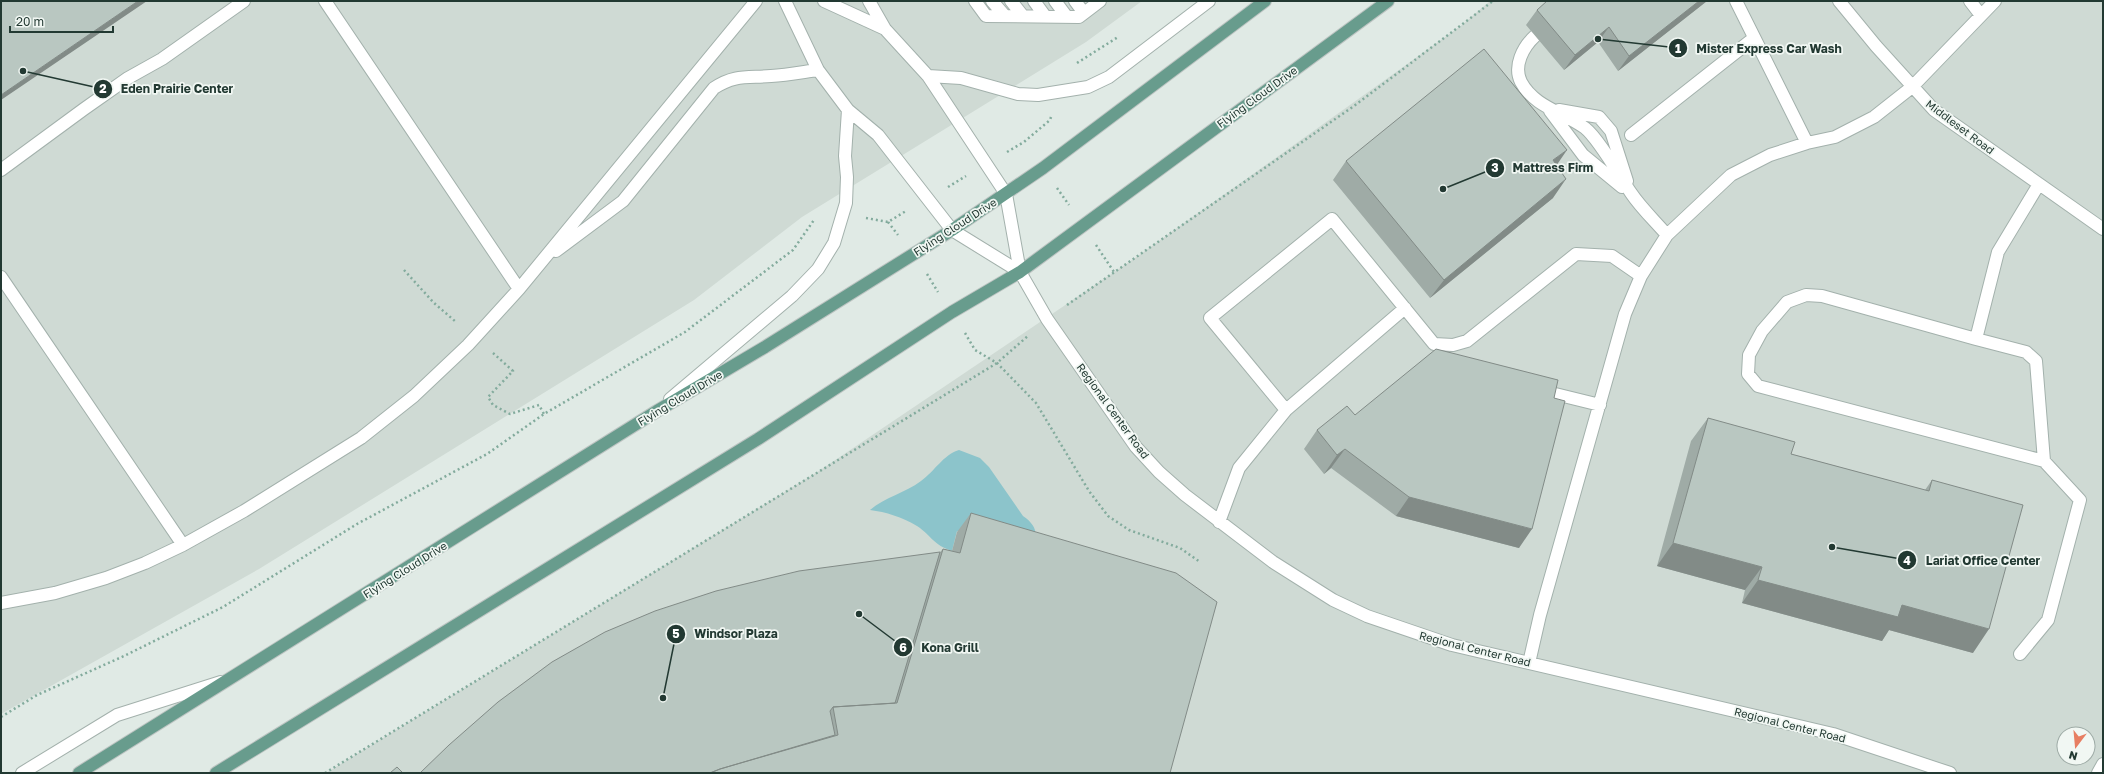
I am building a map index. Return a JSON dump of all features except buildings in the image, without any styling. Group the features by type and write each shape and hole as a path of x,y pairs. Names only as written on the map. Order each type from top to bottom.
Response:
{"main road":[{"name":"Flying Cloud Drive","path":"79,773 657,411 765,347 952,230 1006,194 1265,1"},
{"name":"Flying Cloud Drive","path":"216,773 758,439 952,312 1020,272 1388,1"}],"street":[{"path":"1,170 91,104 162,59 244,1"},
{"path":"325,1 519,289"},
{"path":"1,603 55,593 106,578 183,545 271,494 362,438 414,396 468,345 519,289 756,1"},
{"path":"785,1 818,70 848,110 878,135 952,230"},
{"path":"824,1 885,29"},
{"path":"869,1 885,29 928,76 987,163 1006,194"},
{"path":"975,1 986,16 1067,17 1079,17 1100,1"},
{"path":"992,1 1005,16"},
{"path":"1011,1 1023,16"},
{"path":"1034,1 1045,16"},
{"path":"1055,1 1067,17"},
{"path":"1075,1 1084,13"},
{"path":"928,76 962,78 1018,94 1056,94 1088,87 1109,77 1209,1"},
{"path":"1736,1 1807,143"},
{"name":"Middleset Road","path":"1839,1 1912,87 1934,110 2103,229"},
{"path":"1970,1 1980,14"},
{"path":"1529,662 1540,615 1625,314 1641,276 1667,234 1731,175 1770,155 1807,143 1835,137 1874,117 1912,87 1980,14 1995,1"},
{"path":"1535,36 1524,50 1519,60 1518,72 1522,83 1548,108 1583,156 1632,195"},
{"path":"1631,135 1754,38"},
{"path":"540,263 623,201 714,88 726,80 740,77 771,76 818,70"},
{"path":"1548,108 1586,129 1632,195 1667,234"},
{"path":"1548,108 1599,117 1610,130 1632,195"},
{"path":"657,411 792,296 818,269 834,243 844,214 847,176 845,156 848,110"},
{"path":"1976,339 1998,252 2039,184"},
{"name":"Regional Center Road","path":"1006,194 1020,272 1047,318 1136,447 1159,472 1219,522 1304,582 1333,600 1367,616 1452,645 1832,734 1950,773"},
{"path":"1286,410 1210,318 1332,219 1434,344 1449,357"},
{"name":"Regional Center Road","path":"952,230 1020,272"},
{"path":"1434,344 1453,346 1467,341 1576,254 1612,256 1641,276"},
{"path":"1,277 183,545"},
{"path":"2020,654 2048,620 2080,500 2044,461 1758,386 1748,374 1749,355 1762,331 1787,302 1806,295 1822,296 2026,352 2036,361 2044,461"},
{"path":"1219,522 1239,468 1286,410 1405,308"},
{"path":"1524,386 1600,405"},
{"path":"22,773 117,715 230,679"},
{"path":"2098,773 2103,764"}],"path":[{"path":"325,773 997,363 1047,318 1354,106 1493,1"},
{"path":"1,717 37,695 124,656 223,607 357,524 487,454 544,414 685,332 793,250 821,211 888,222 1024,142 1050,120 1056,94 1058,74 1123,34"},
{"path":"997,363 1036,403 1089,491 1108,516 1129,530 1180,548 1200,562"}],"shaded area":[{"path":"1,1 1142,1 1086,42 802,217 694,300 259,569 1,714"},
{"path":"1490,1 2103,1 2103,773 326,773 819,471 1138,256 1462,25"}],"water":[{"path":"959,450 980,458 989,467 1023,516 1032,524 1036,532 1036,537 1030,552 957,531 952,551 941,546 917,526 906,520 894,515 870,510 921,481 944,459 953,452"}],"place":[{"name":"Mister Express Car Wash","path":"1598,39"},
{"name":"Eden Prairie Center","path":"23,71"},
{"name":"Mattress Firm","path":"1443,189"},
{"name":"Lariat Office Center","path":"1832,547"},
{"name":"Kona Grill","path":"859,614"},
{"name":"Windsor Plaza","path":"663,698"}]}
